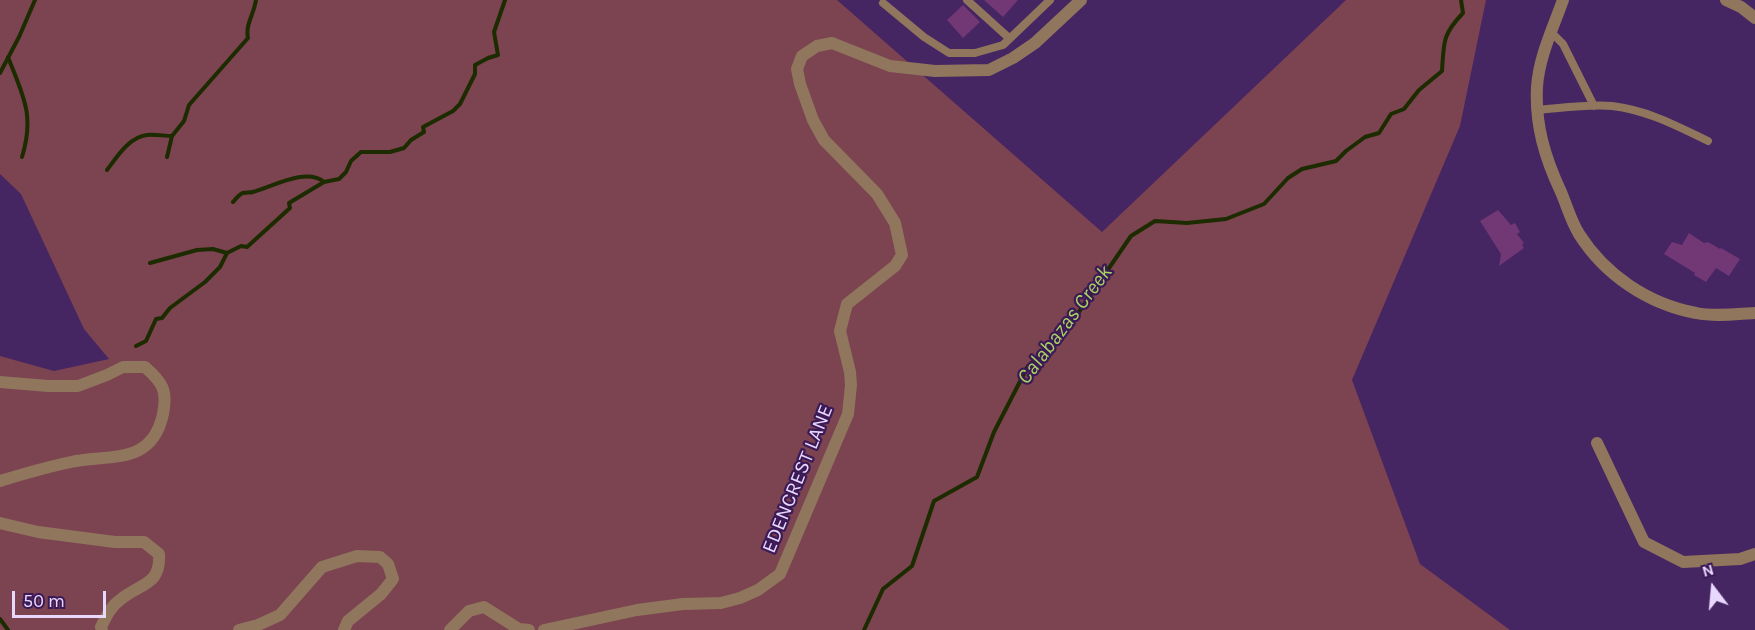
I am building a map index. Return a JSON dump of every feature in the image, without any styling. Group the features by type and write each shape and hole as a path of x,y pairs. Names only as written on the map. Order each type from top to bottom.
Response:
{"street":[{"name":"EDENCREST LANE","path":"544,630 637,610 683,604 721,603 740,598 758,590 780,574 793,547 848,414 850,372 840,331 847,304 895,266 902,255 895,223 877,194 824,140 813,120 797,69 802,56 817,46 832,43 890,66 935,71 989,70 1035,43 1081,0"},
{"path":"1563,0 1551,32 1537,86 1537,110 1542,146 1578,232 1592,252 1634,291 1664,304 1697,314 1755,313"},
{"path":"1726,0 1741,7 1755,18"},
{"path":"0,382 78,386 123,367 145,366 161,381 165,404 160,428 144,447 125,457 73,462 0,481"},
{"path":"1597,443 1644,542 1683,562 1740,559 1755,554"},
{"path":"0,523 60,535 115,542 144,542 159,554 160,568 154,578 118,600 107,614 101,627 102,630"},
{"path":"239,630 258,625 280,615 322,567 357,556 380,556 388,564 393,579 381,594 348,621 344,630"},
{"path":"450,630 469,611 484,608 519,629 529,630"}],"lane":[{"path":"967,0 1009,38"},
{"path":"883,3 924,37 949,52 975,53 1003,45 1050,0"},
{"path":"1551,32 1563,44 1594,106"},
{"path":"1537,110 1611,106 1666,120 1708,141"}],"shaded area":[{"path":"0,0 837,0 1102,232 1346,0 1486,0 1460,126 1352,380 1420,564 1510,630 0,630 0,356 54,371 109,359 84,329 21,194 0,174"}],"building":[{"path":"984,0 1018,0 1003,17"},
{"path":"963,5 980,22 963,38 947,20"},
{"path":"1498,210 1511,225 1515,223 1520,232 1517,234 1524,243 1522,245 1524,248 1499,266 1501,254 1480,221"},
{"path":"1689,233 1704,243 1708,242 1740,259 1729,276 1716,268 1706,282 1664,254 1672,242 1682,245"}],"waterway":[{"path":"0,73 35,0"},
{"path":"107,170 124,148 135,139 147,135 172,136 184,121 189,105 248,38 248,29 256,0"},
{"path":"136,346 146,341 156,319 162,318 170,308 205,282 220,267 227,253 241,246 247,247 290,208 289,203 324,182 339,179 346,172 351,161 361,152 390,152 404,148 411,140 424,132 423,127 453,111 460,104 475,74 475,65 498,55 494,32 505,0"},
{"name":"Calabazas Creek","path":"864,630 883,589 912,566 934,501 977,477 994,432 1028,366 1061,338 1131,236 1155,221 1187,223 1226,219 1264,204 1288,178 1302,169 1336,161 1365,137 1379,133 1391,114 1404,109 1419,90 1442,71 1445,39 1451,27 1463,13 1461,0"},
{"path":"8,57 26,106 26,142 22,157"},
{"path":"167,157 172,136"},
{"path":"233,202 243,193 299,177 317,178 324,182"},
{"path":"150,263 197,250 213,249 227,253"},
{"path":"0,619 8,630"}]}
